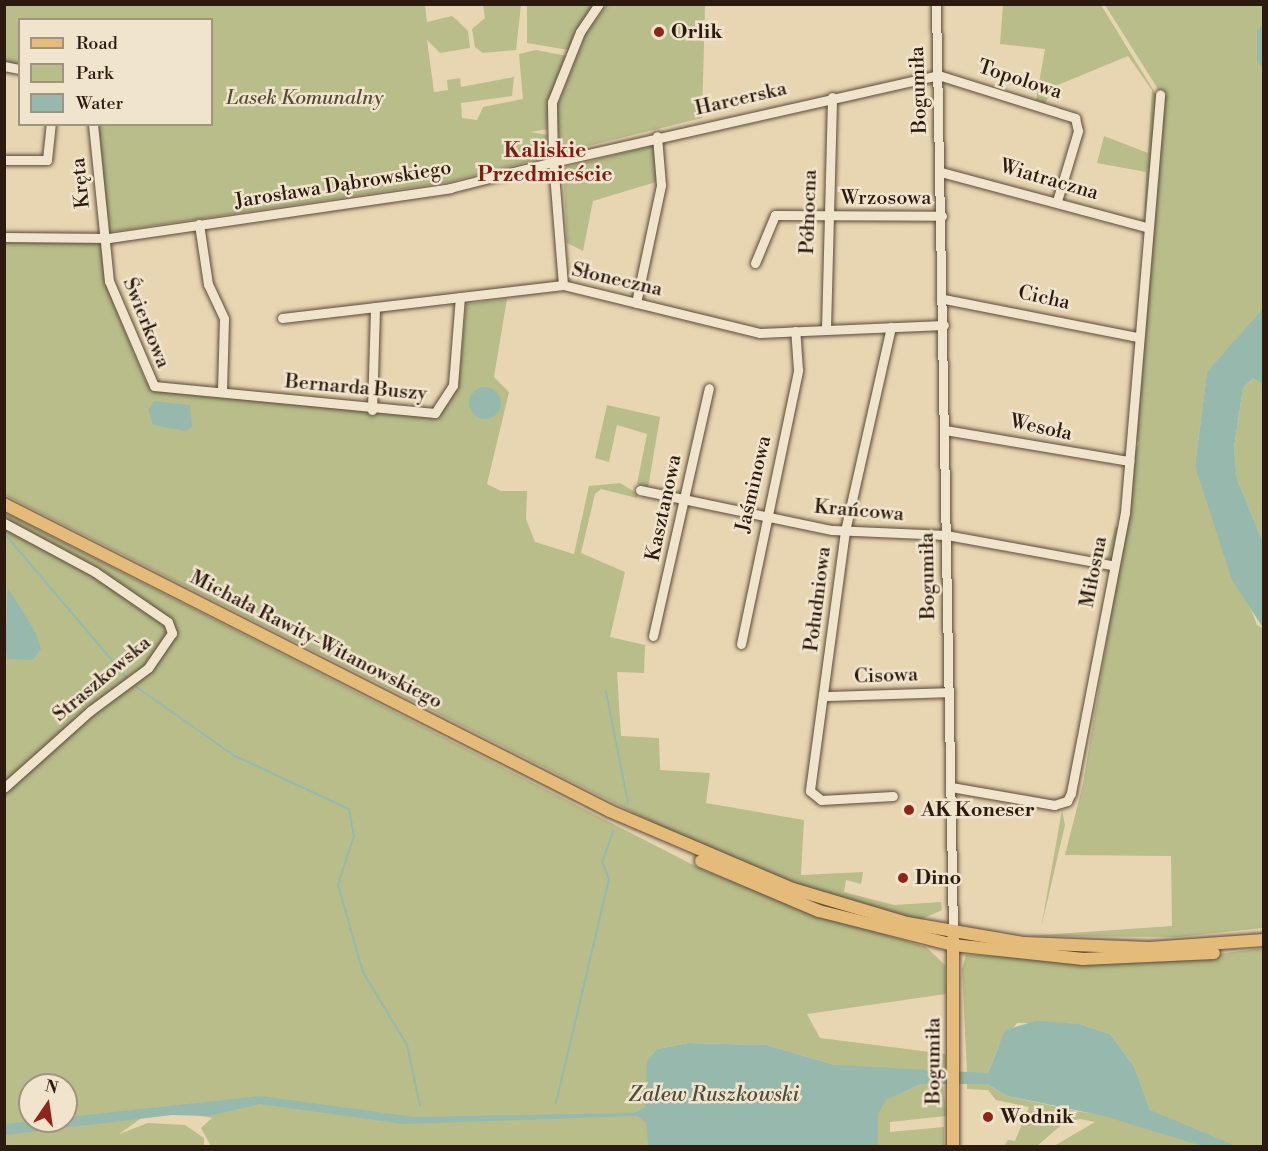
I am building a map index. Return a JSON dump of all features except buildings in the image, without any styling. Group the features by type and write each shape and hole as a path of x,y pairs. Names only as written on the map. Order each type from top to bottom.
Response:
{"main road":[{"name":"Michała Rawity-Witanowskiego","path":"4,504 610,812 692,856 790,900 874,928 953,938 1149,948 1263,942"},
{"name":"Michała Rawity-Witanowskiego","path":"953,938 1057,958 1172,957 1263,942"},
{"name":"Bogumiła","path":"953,938 953,1146"}],"street":[{"path":"563,285 553,162 552,102 580,32 599,4"},
{"name":"Bogumiła","path":"936,4 944,299 953,938"},
{"name":"Harcerska","path":"553,162 657,136 938,75"},
{"name":"Topolowa","path":"938,75 1075,118 1078,130 1057,201"},
{"name":"Miłosna","path":"951,787 1054,805 1067,801 1112,565 1125,513 1146,227 1160,94"},
{"name":"Północna","path":"826,329 826,215 832,97"},
{"name":"Kręta","path":"4,160 46,160 51,126"},
{"name":"Kręta","path":"93,126 105,238"},
{"path":"636,303 661,185 657,136"},
{"name":"Jarosława Dąbrowskiego","path":"4,237 105,238 450,188 553,162"},
{"name":"Wiatraczna","path":"941,172 1057,201 1146,227"},
{"name":"Wrzosowa","path":"755,262 771,216 942,216"},
{"path":"199,224 208,284 224,319 222,392"},
{"name":"Świerkowa","path":"105,238 115,299 152,384"},
{"name":"Słoneczna","path":"282,318 563,285 760,333 944,325"},
{"name":"Bernarda Buszy","path":"152,384 425,415 444,406 455,377 460,297"},
{"name":"Cicha","path":"944,299 1137,337"},
{"path":"372,410 375,307"},
{"name":"Południowa","path":"891,327 844,531 825,696 810,794 821,800 893,796"},
{"name":"Jaśminowa","path":"741,644 765,516 798,370 795,331"},
{"name":"Kasztanowa","path":"653,636 709,388"},
{"name":"Wesoła","path":"945,430 1129,461"},
{"name":"Krańcowa","path":"640,490 844,531 946,535 1112,565"},
{"name":"Straszkowska","path":"4,523 168,622 172,636 148,668 90,711 4,788"},
{"name":"Cisowa","path":"825,696 949,692"}],"green space":[{"name":"Lasek Komunalny","path":"4,5 425,5 427,22 452,16 458,21 468,31 470,48 440,53 427,40 434,92 448,90 447,80 460,78 461,87 514,77 512,96 461,103 462,118 477,120 483,107 523,99 519,54 536,50 567,56 548,104 547,129 531,132 547,135 543,158 449,182 109,232 97,126 213,126 213,18 18,18 18,66 5,62"},
{"path":"483,5 521,5 516,50 483,53 475,47 472,29 485,18"},
{"path":"527,5 595,5 569,50 527,43"},
{"path":"607,5 705,5 702,118 560,153 556,109 587,31"},
{"path":"1003,5 1101,5 1157,96 1144,222 1146,172 1097,163 1104,136 1148,153 1152,90 1128,56 1053,87 1045,104 1036,100 1045,49 1000,44"},
{"path":"1105,5 1263,5 1263,308 1207,373 1195,466 1257,625 1263,628 1263,928 1178,937 1027,936 1172,926 1171,856 1065,855 1083,784 1120,561 1107,559 1115,527 1128,523 1134,450 1139,444 1134,435 1161,94"},
{"path":"655,145 656,182 593,201 583,251 567,243 563,168"},
{"path":"4,240 102,242 112,300 146,382 160,389 430,416 449,403 459,379 466,304 507,299 494,377 509,392 487,484 501,491 527,491 526,519 535,542 574,554 589,486 620,483 638,494 637,498 601,489 595,494 581,553 625,572 610,637 645,645 644,673 617,672 621,736 659,738 660,770 710,773 706,803 804,820 801,875 863,872 861,884 846,880 844,892 894,905 941,902 942,910 920,920 831,898 690,841 5,495"},
{"path":"1253,378 1263,385 1263,542 1237,479 1234,448 1243,388"},
{"path":"607,405 660,417 648,488 637,484 647,434 617,425 609,462 595,458"},
{"path":"4,512 705,871 813,913 926,947 945,965 946,994 807,1014 820,1038 946,1054 946,1068 943,1074 835,1065 767,1045 688,1043 657,1049 647,1062 648,1146 211,1146 201,1128 212,1118 157,1107 119,1134 148,1123 185,1125 204,1138 204,1146 5,1146 5,792 84,722 5,789 5,525 98,578 167,626 167,640 148,668 174,639 170,621 5,520"},
{"path":"1062,810 1065,825 1041,928"},
{"path":"1263,948 1263,1146 1054,1146 1095,1122 1080,1119 1065,1122 1037,1146 1004,1146 1008,1140 1015,1141 1029,1107 996,1100 988,1090 967,1089 967,1084 987,1084 1007,1096 1081,1112 1165,1120 1150,1110 1134,1066 1110,1034 1080,1024 1017,1023 999,1045 988,1073 967,1073 962,969 966,955 1173,960"},
{"path":"921,1084 943,1084 946,1116 890,1122 890,1132 944,1127 944,1146 878,1146 878,1113 885,1100"}],"water":[{"path":"1263,308 1263,385 1253,378 1243,388 1234,448 1237,479 1263,542 1263,628 1232,580 1195,466 1207,372"},
{"path":"485,387 496,392 501,403 496,414 485,419 474,414 469,403 474,392"},
{"path":"154,401 190,405 192,427 186,431 153,425 148,410"},
{"path":"8,588 36,633 41,649 33,660 8,659 5,649"},
{"name":"Zalew Ruszkowski","path":"1036,1021 1080,1024 1110,1034 1134,1066 1150,1110 1236,1146 1202,1146 1104,1116 1007,1096 987,1084 921,1084 886,1100 878,1114 878,1146 648,1146 646,1122 636,1116 404,1124 260,1104 208,1116 172,1115 78,1126 78,1116 260,1096 415,1117 635,1113 645,1107 647,1061 657,1049 688,1043 767,1045 835,1065 988,1073 1005,1030"},
{"path":"18,1122 18,1133 22,1133 5,1135 4,1124"}],"waterway":[{"path":"1264,33 1264,59"},
{"path":"4,533 126,677"},
{"path":"135,686 233,755 349,809 354,836 338,885 363,972 407,1045 420,1106"},
{"path":"606,692 628,803"},
{"path":"556,1103 609,879 602,862 613,831"}],"place":[{"name":"Orlik","path":"659,32"},
{"name":"AK Koneser","path":"909,810"},
{"name":"Dino","path":"903,878"},
{"name":"Wodnik","path":"988,1117"}],"district":[{"name":"Kaliskie Przedmieście","path":"545,163"}]}
